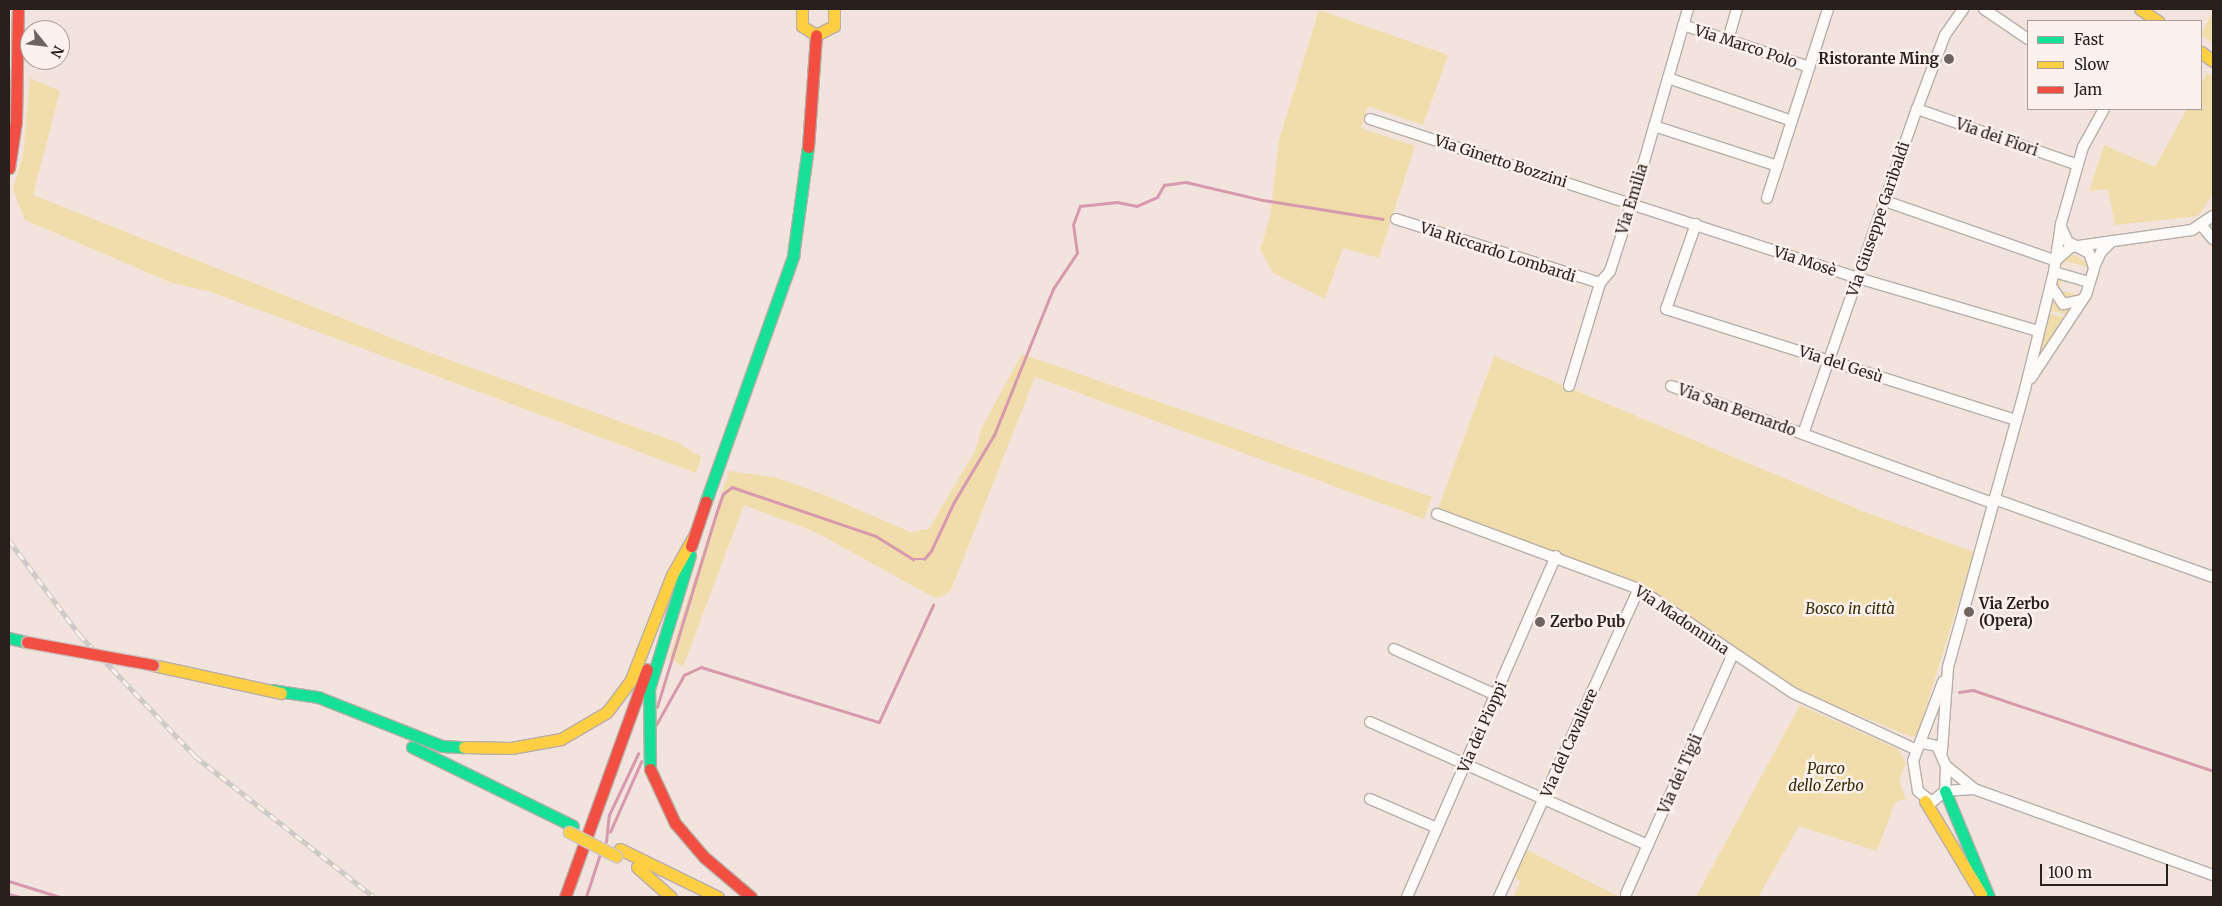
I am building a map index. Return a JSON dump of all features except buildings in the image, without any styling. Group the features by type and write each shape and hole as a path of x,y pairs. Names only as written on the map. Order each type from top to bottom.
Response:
{"main road":[{"path":"9,168 16,121 18,9"},
{"path":"802,9 802,26 816,35"},
{"path":"816,35 834,26 834,9"},
{"path":"2140,9 2156,20"},
{"path":"565,897 793,256 805,194 816,35"},
{"path":"2202,53 2213,61"},
{"path":"9,638 153,665 271,690 318,697 402,734 442,746 496,749 561,739 607,712 630,682 672,575 694,536"},
{"path":"694,536 680,597 649,689 648,754 654,782 675,823 709,862 751,897"},
{"path":"271,690 371,727 542,811 571,829 718,897"},
{"path":"1945,791 1989,897"},
{"path":"1925,801 1983,897"},
{"path":"618,852 651,876 671,897"}],"street":[{"name":"Via Emilia","path":"1569,386 1600,283 1610,271 1632,203 1688,9"},
{"path":"1728,40 1737,9"},
{"path":"1768,198 1828,9"},
{"name":"Via Giuseppe Garibaldi","path":"1803,434 1917,109 1945,35 1963,9"},
{"path":"1984,9 2027,38"},
{"name":"Via Marco Polo","path":"1683,25 1809,67"},
{"path":"1668,78 1792,121"},
{"name":"Via dei Fiori","path":"1917,109 2078,165"},
{"path":"1974,789 1945,791 1934,801 1925,801 1913,773 1920,747 1948,667 2025,390 2055,267 2061,224 2078,165 2104,110"},
{"name":"Via Ginetto Bozzini","path":"1370,119 1632,203"},
{"path":"1654,126 1778,166"},
{"path":"1884,201 2090,282"},
{"name":"Via Mosè","path":"1632,203 1858,278 2038,331"},
{"path":"2055,267 2066,249 2116,239 2202,226 2213,216"},
{"name":"Via Riccardo Lombardi","path":"1396,219 1600,283"},
{"name":"Via del Gesù","path":"1696,224 1666,309 2016,420"},
{"path":"2061,224 2064,238 2090,254 2094,268"},
{"path":"2202,226 2213,239"},
{"path":"2025,390 2083,300 2103,249 2116,239"},
{"path":"2050,286 2063,304 2083,300"},
{"name":"Via San Bernardo","path":"1671,386 2213,577"},
{"name":"Via Madonnina","path":"1437,514 1556,556 1639,589 1793,694 1920,747 1942,751"},
{"name":"Via dei Pioppi","path":"1407,897 1556,556"},
{"name":"Via del Cavaliere","path":"1499,897 1639,589"},
{"path":"1394,649 1496,695"},
{"name":"Via dei Tigli","path":"1626,894 1733,654"},
{"path":"1945,791 1946,766 1942,751 1948,667"},
{"path":"1370,722 1648,845"},
{"path":"1946,766 1974,789 2213,875"},
{"path":"1370,799 1437,828"}],"green space":[{"path":"1319,10 1448,55 1423,125 1368,106 1361,128 1415,146 1379,258 1343,248 1325,299 1273,273 1260,249 1270,217 1279,140"},
{"path":"2213,11 2213,43 2202,36"},
{"path":"2207,73 2213,77 2213,195 2198,216 2115,225 2108,189 2089,191 2104,145 2155,167 2186,110 2202,110 2202,82"},
{"path":"30,78 60,91 33,195 417,348 679,443 701,457 696,473 211,292 172,283 25,220 13,189 23,155"},
{"path":"2076,255 2089,264 2089,276 2087,267 2066,261 2060,268 2067,256"},
{"path":"2056,280 2062,281 2059,290 2080,295 2083,286 2087,287 2084,295 2064,300 2055,284"},
{"path":"2051,299 2060,306 2073,309 2068,315 2048,310"},
{"path":"2047,313 2066,318 2036,360"},
{"path":"1022,354 1432,497 1424,519 1035,377 951,590 944,596 935,598 815,532 744,505 683,667 669,657 729,471 777,478 822,494 910,532 929,529 975,451 982,427"},
{"name":"Bosco in città","path":"1494,356 1862,511 1974,552 1918,734 1912,737 1796,690 1646,586 1438,509"},
{"name":"Parco dello Zerbo","path":"1800,705 1898,749 1906,763 1899,780 1906,799 1895,802 1877,851 1799,826 1758,897 1696,897"},
{"path":"1527,850 1620,897 1513,897 1521,881 1515,877"}],"waterway":[{"path":"657,707 716,514 723,494 732,487 876,536 913,559 924,559 931,551 954,502 994,435 1053,289 1077,253 1073,225 1080,206 1117,202 1137,206 1157,197 1164,185 1186,182 1263,200 1383,219"},
{"path":"656,725 684,675 701,667 879,722 933,605"},
{"path":"1959,692 1973,690 2213,771"},
{"path":"606,842 609,815 638,754"},
{"path":"610,832 641,762"},
{"path":"586,897 600,854"},
{"path":"9,881 60,897"},
{"path":"9,894 20,897"}],"railway":[{"path":"9,540 79,634 195,756 374,897"}],"traffic: fast":[{"path":"706,501 793,256 808,147"},
{"path":"650,769 649,689 690,555"},
{"path":"9,638 27,642"},
{"path":"271,690 318,697 442,746 464,747"},
{"path":"412,747 573,826"},
{"path":"1945,791 1989,897"}],"traffic: slow":[{"path":"802,9 802,26 816,35 834,26 834,9"},
{"path":"2140,9 2156,20"},
{"path":"2202,53 2213,61"},
{"path":"464,747 511,748 561,739 607,712 630,682 672,575 694,536"},
{"path":"153,665 281,693"},
{"path":"1925,801 1981,894"},
{"path":"569,832 616,856"},
{"path":"620,849 718,897"},
{"path":"637,867 671,897"}],"traffic: jam":[{"path":"9,168 16,121 18,9"},
{"path":"808,147 816,35"},
{"path":"691,546 706,501"},
{"path":"27,642 153,665"},
{"path":"565,897 647,669"},
{"path":"650,769 675,823 704,857 751,897"}],"place":[{"name":"Ristorante Ming","path":"1949,59"},
{"name":"Via Zerbo (Opera)","path":"1969,612"},
{"name":"Zerbo Pub","path":"1540,622"}]}
